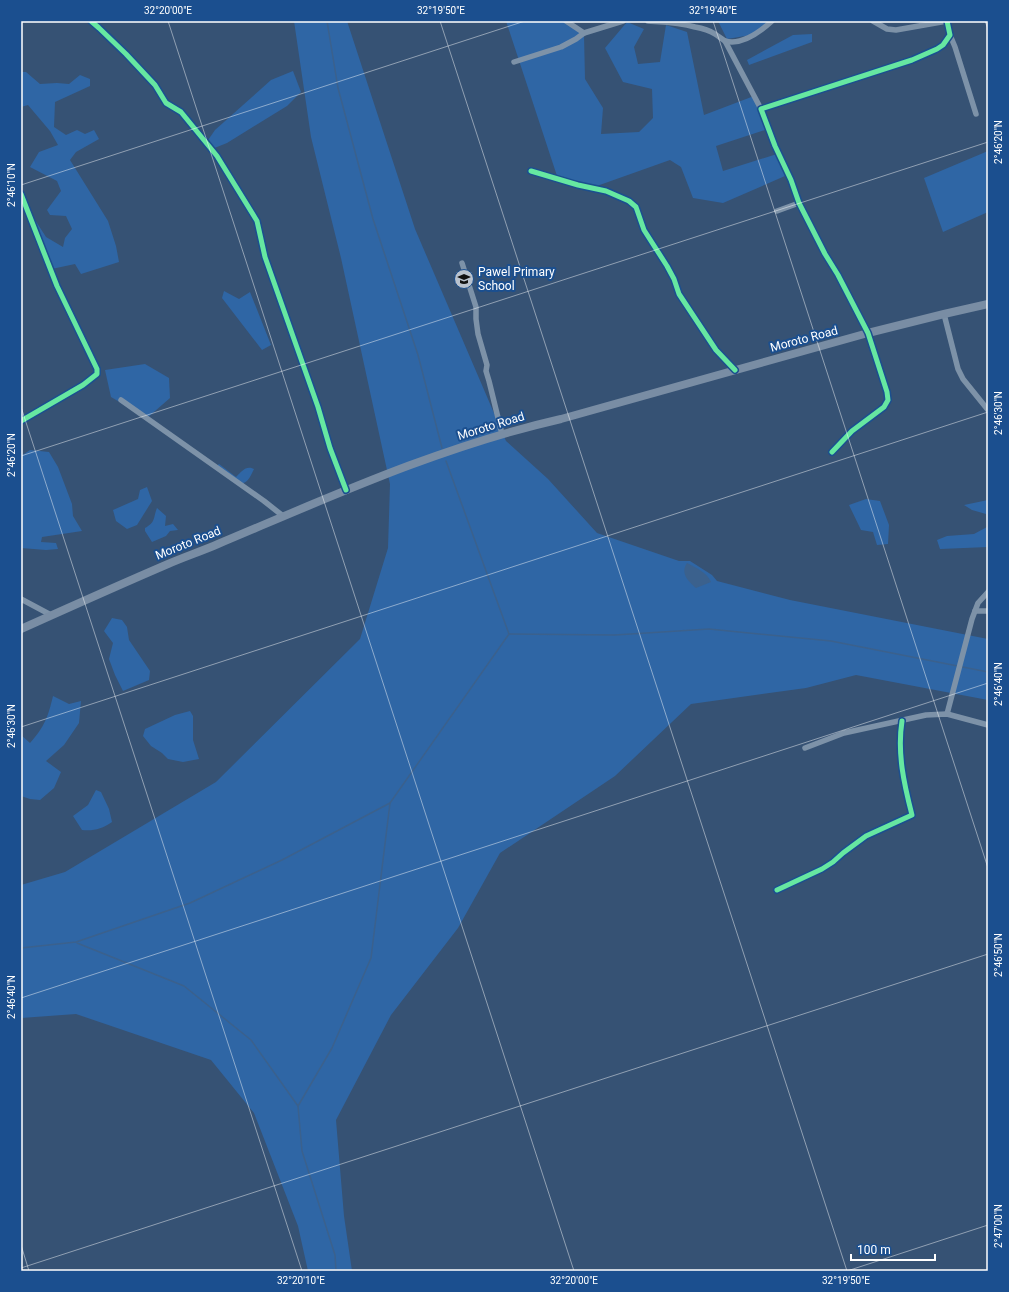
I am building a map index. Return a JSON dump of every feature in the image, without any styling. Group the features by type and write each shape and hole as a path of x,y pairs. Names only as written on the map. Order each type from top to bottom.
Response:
{"main road":[{"name":"Moroto Road","path":"21,629 169,563 346,490 414,464 502,434 868,333 988,304"}],"street":[{"path":"91,21 126,54 155,85 166,103 181,112 217,156 257,221 265,257 318,407 330,448 346,490"},
{"path":"566,21 584,33"},
{"path":"514,62 561,47 572,42 584,33 623,21"},
{"path":"648,21 667,21 693,26 714,33 725,41 761,109 775,146 791,180 799,203 868,333 887,392 887,404 845,438 832,452"},
{"path":"725,41 735,41 751,37 764,29 772,21"},
{"path":"873,21 887,29 896,30 947,21 950,36 955,46 976,114"},
{"path":"761,109 912,60 937,49 950,36"},
{"path":"531,171 578,185 606,191 629,201 636,207 644,230 671,272 679,294 716,350 735,370"},
{"path":"21,194 56,286 97,369 96,374 83,384 21,421"},
{"path":"777,211 799,203"},
{"path":"462,263 476,308 478,334 487,365 486,371 490,381 502,434"},
{"path":"944,314 958,369 963,379 988,410"},
{"path":"121,400 283,516"},
{"path":"947,714 978,602 988,592"},
{"path":"21,599 51,615"},
{"path":"975,611 988,611"},
{"path":"805,748 844,733 926,715 947,714 988,725"},
{"path":"776,890 822,869 866,836 912,815 904,785 900,757 899,744 902,721"}],"shaded area":[{"path":"294,21 347,21 415,229 506,441 548,479 597,533 679,561 690,561 712,575 717,581 790,600 988,639 988,700 856,675 806,688 691,704 615,776 500,853 458,928 391,1015 336,1120 344,1216 352,1271 308,1271 298,1226 254,1113 211,1060 76,1014 21,1018 21,885 65,872 216,782 360,639 388,548 390,484 341,258 311,137"},
{"path":"506,21 564,21 584,35 585,79 603,108 601,134 639,132 653,118 652,89 623,82 605,48 627,22 644,29 634,47 638,64 660,62 666,25 687,32 704,115 754,96 768,129 716,146 723,171 777,154 785,176 723,203 693,198 681,167 670,160 594,187 558,179"},
{"path":"718,21 772,21 757,34 727,39"},
{"path":"812,34 812,42 749,65 747,60 793,35"},
{"path":"293,71 301,92 287,106 227,143 212,149 206,143 215,130 271,80"},
{"path":"21,72 26,72 40,84 69,84 80,75 90,79 90,86 55,102 54,127 66,135 77,130 85,134 94,130 99,139 76,152 70,160 108,221 116,246 119,262 81,274 75,264 47,270 35,220 46,237 63,247 65,238 72,229 66,216 50,215 47,210 61,191 57,181 30,167 39,152 58,145 50,131 28,105 21,107"},
{"path":"988,151 988,212 943,232 924,178"},
{"path":"224,291 239,299 250,292 271,345 262,350 222,298"},
{"path":"145,364 169,378 170,398 147,418 111,397 105,370"},
{"path":"30,450 49,452 58,467 72,504 73,516 82,531 42,537 41,542 56,543 58,549 46,550 21,548 21,456"},
{"path":"219,464 236,477 246,468 254,469 248,480 241,484 216,467"},
{"path":"147,487 152,501 137,525 127,529 116,521 113,510 138,499 140,490"},
{"path":"866,499 880,501 889,525 888,544 877,545 873,532 861,530 849,505"},
{"path":"988,500 988,547 940,549 937,540 947,536 974,534 987,527 986,514 972,510 964,505"},
{"path":"157,508 166,516 165,526 173,524 178,530 170,531 166,536 152,542 145,531 145,528 153,522"},
{"path":"687,563 704,573 711,582 696,588 686,577 684,570"},
{"path":"112,618 122,620 127,627 129,640 150,671 149,680 123,691 109,659 113,643 104,631"},
{"path":"53,696 69,704 81,701 79,723 64,745 46,761 61,772 54,788 40,800 30,799 21,796 21,735 30,743 35,737 45,721"},
{"path":"190,711 193,716 193,740 199,759 183,762 168,759 151,746 143,736 145,729 175,715"},
{"path":"96,790 101,792 109,809 112,822 98,829 82,830 73,816 88,805"}],"waterway":[{"path":"327,21 338,88 373,219 418,355 442,448"},
{"path":"446,461 509,634"},
{"path":"510,634 615,635 709,629 831,641 988,672"},
{"path":"21,948 76,942 190,903 282,860 390,803 509,634"},
{"path":"336,1271 335,1255 302,1151 298,1106 332,1048 371,958 390,803"},
{"path":"77,943 184,986 251,1040 298,1106"}],"cycle path":[{"path":"91,21 126,54 155,85 166,103 181,112 217,156 257,221 265,257 318,407 330,448 346,490"},
{"path":"832,452 852,431 884,407 888,400 887,392 868,333 799,203 791,180 775,146 761,109 912,60 937,49 943,45 950,35 947,21"},
{"path":"531,171 578,185 606,191 629,201 636,207 644,230 667,266 674,279 679,294 716,350 735,370"},
{"path":"21,194 57,286 97,369 97,374 83,385 21,421"},
{"path":"777,890 822,869 866,836 912,815 902,768 900,745 902,721"}],"place":[{"name":"Pawel Primary School","path":"464,279"}]}
